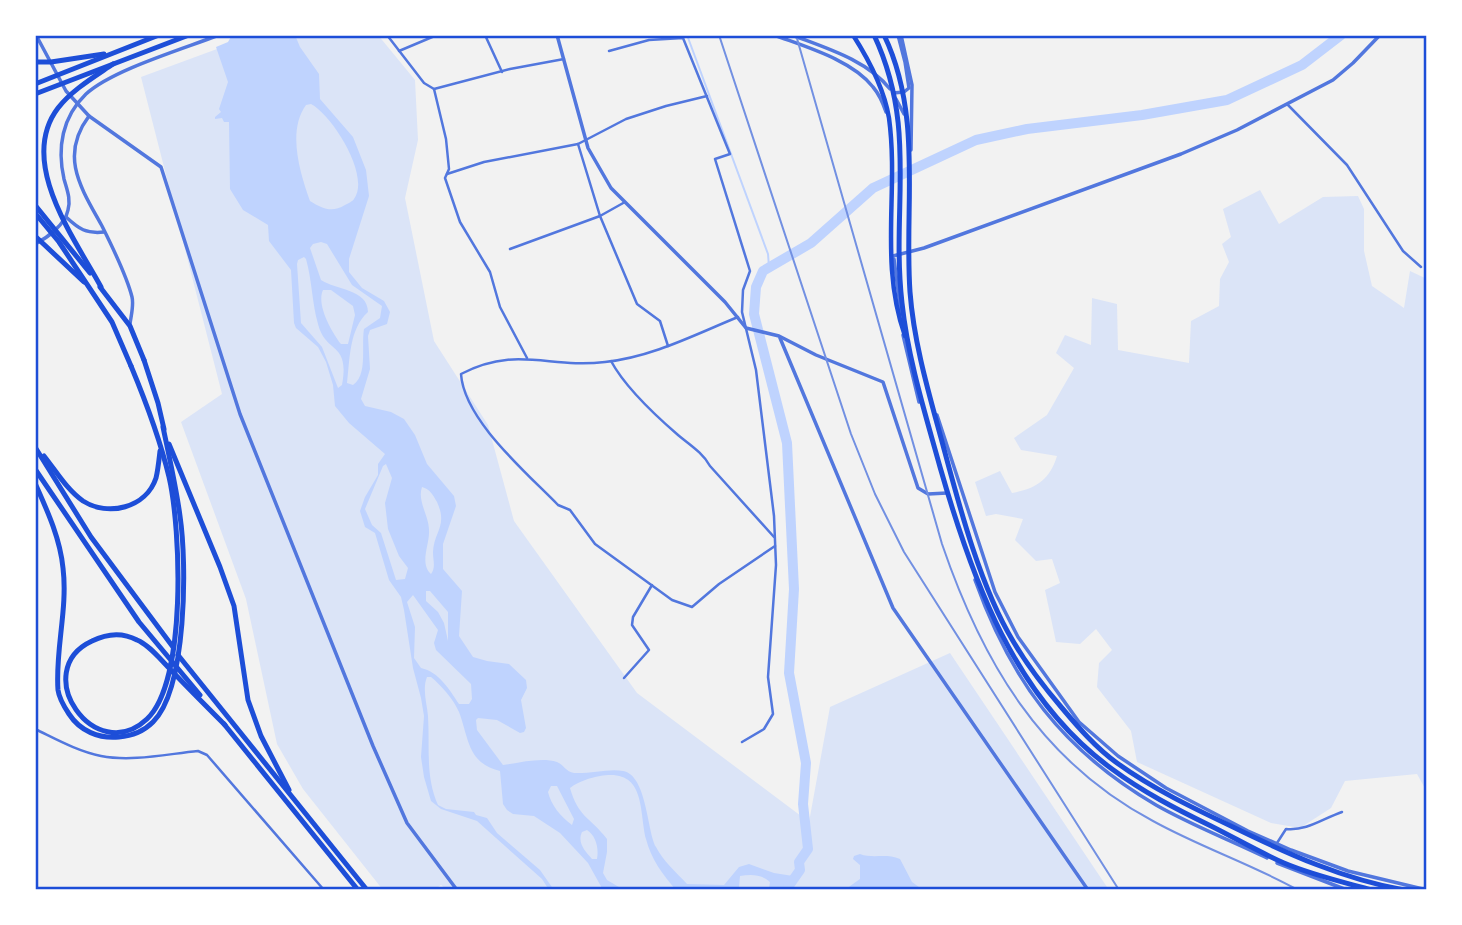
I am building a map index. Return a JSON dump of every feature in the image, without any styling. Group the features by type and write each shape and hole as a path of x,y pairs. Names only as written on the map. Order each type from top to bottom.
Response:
{"highway":[{"path":"35,84 159,35"},
{"path":"35,94 188,35"},
{"path":"874,35 891,83 899,120 901,300 907,341 951,505 995,623 1032,688 1070,733 1110,768 1158,800 1285,863 1372,890"},
{"path":"884,35 899,76 908,117 908,237 915,335 958,502 990,594 1012,641 1040,682 1076,726 1115,761 1162,793 1289,854 1345,876 1404,890"},
{"path":"35,62 114,53"},
{"path":"101,287 48,184 43,150 54,114 69,96 113,64"},
{"path":"35,205 130,326 158,403 180,517 184,562 176,665 154,721 132,735 117,738 98,736 81,729 58,693 64,569 60,544 35,483"},
{"path":"35,213 51,227"},
{"path":"36,239 92,290"},
{"path":"62,240 112,322 150,412 169,478 178,563 178,630"},
{"path":"163,427 234,606 248,700 261,736 295,802"},
{"path":"35,446 70,490 100,509 122,508 147,494 155,480 160,448"},
{"path":"35,446 91,537 205,690 367,890"},
{"path":"35,469 139,622 358,890"},
{"path":"164,701 142,723 130,729 114,732 92,727 72,706 66,690 71,657 83,645 102,636 123,634 139,640 225,725"}],"main road":[{"path":"853,35 877,79 888,117 891,154 889,240 898,316 907,341"}],"street":[{"path":"36,35 66,91 89,116 161,167 240,414 318,610 407,823 457,890"},
{"path":"36,239 46,238 66,217 69,197 61,164 60,145 72,111 85,95 102,82 219,35"},
{"path":"387,35 424,83 433,89 446,139 449,169 445,178 460,222 490,272 500,307 527,358"},
{"path":"399,51 437,35"},
{"path":"485,35 502,72"},
{"path":"557,35 588,148 611,188 746,328 779,336 816,355 883,382 918,488 928,494 947,493"},
{"path":"647,35 649,40"},
{"path":"774,35 834,58 873,86 887,113 894,168 893,256 905,346 974,578 1002,647 1030,693 1068,740 1108,774 1157,806 1285,866 1347,890"},
{"path":"792,35 838,54 878,76 893,93 907,123 911,150"},
{"path":"893,93 904,92 908,88 899,35"},
{"path":"899,35 912,85 909,253 910,291 917,339 933,403 995,592 1018,637 1079,722 1118,756 1166,788 1276,843 1348,871 1427,890"},
{"path":"893,256 909,253 1181,154 1288,105 1333,80 1380,35"},
{"path":"609,51 649,40 683,38 730,154 715,159 750,271 743,290 742,312 756,370 775,538 768,677 773,714 764,729 742,742"},
{"path":"433,89 564,59"},
{"path":"447,174 484,162 578,144 626,119 707,96"},
{"path":"1288,105 1347,165 1403,251 1421,267"},
{"path":"89,116 81,127 74,148 75,169 133,299 130,326"},
{"path":"578,144 600,216 637,304 660,321 668,346"},
{"path":"510,249 600,216 625,202"},
{"path":"66,217 91,234 104,232"},
{"path":"738,317 644,355 611,361 567,363 509,358 485,363 461,374 466,395 495,441 558,505 569,510 595,544 672,600 692,607 719,584 775,546"},
{"path":"779,336 893,608 1088,890"},
{"path":"611,361 618,374 676,433 706,458 710,466 775,538"},
{"path":"624,678 649,650 632,625 632,617 652,585"},
{"path":"35,729 72,747 101,756 125,759 198,751 207,755 324,890"},
{"path":"1276,843 1286,829 1300,831 1342,812"}],"shaded area":[{"path":"255,35 378,35 415,80 418,140 405,198 434,341 488,425 514,521 637,693 809,822 830,707 950,653 1109,890 447,890 441,885 434,890 383,890 303,789 277,744 246,599 181,422 222,394 141,77"},
{"path":"1260,190 1279,224 1323,197 1358,196 1364,209 1364,251 1372,286 1404,308 1410,271 1427,279 1427,792 1417,774 1345,781 1331,808 1300,828 1271,823 1137,762 1131,731 1097,687 1099,663 1112,650 1096,629 1080,644 1056,642 1045,590 1060,583 1052,559 1036,561 1015,540 1023,519 996,514 986,516 975,482 1000,471 1012,493 1034,486 1050,471 1057,456 1021,450 1014,438 1047,415 1074,368 1056,353 1065,335 1091,345 1092,298 1117,304 1118,350 1189,363 1191,321 1219,306 1220,279 1229,262 1222,244 1231,237 1223,209"}],"water":[{"path":"232,35 295,35 319,74 320,99 353,137 366,170 369,196 349,259 349,272 362,288 384,301 390,312 387,324 370,330 368,336 370,369 361,399 365,406 391,412 404,419 415,435 427,464 454,496 456,506 443,544 443,569 462,591 459,636 473,657 509,664 526,680 527,688 521,700 526,728 524,732 520,733 497,720 478,718 477,730 503,765 544,760 557,762 574,773 618,770 631,775 642,793 656,847 687,884 724,885 739,867 749,864 774,873 793,876 797,880 792,890 759,890 769,889 770,882 763,877 752,875 740,876 739,887 745,890 676,890 651,853 638,794 626,778 615,775 588,779 570,788 581,811 607,839 603,873 607,880 624,890 603,890 588,863 560,833 534,816 513,814 507,810 503,804 500,771 489,767 475,756 454,703 435,680 427,677 425,691 430,772 438,805 446,809 474,812 487,818 497,833 540,870 554,890 549,890 542,879 477,821 441,809 431,801 421,757 424,716 401,597 389,580 375,533 365,527 360,511 378,475 378,464 385,454 349,423 335,406 333,385 326,362 318,347 296,328 294,323 291,270 269,241 268,225 243,210 230,189 229,122 224,122 222,118 215,119 221,112 219,109 228,82 216,47 228,42","holes":["311,104 320,110 347,147 353,162 358,189 353,200 336,209 328,209 310,201 297,152 300,115 306,105","321,242 327,244 352,285 382,306 380,318 364,329 361,374 353,385 347,383 351,345 357,327 368,312 367,304 357,294 321,280 310,248","304,257 318,324 326,340 343,361 342,385 338,388 322,347 301,323 297,264 298,260","323,290 331,290 353,306 355,315 348,344 341,344 337,339 322,303","386,464 392,478 385,503 388,529 399,556 408,568 405,579 396,580 381,533 372,525 365,509","422,487 434,497 441,517 431,574 426,564 429,530 421,498","426,591 430,591 448,612 448,641 438,612 426,601","413,595 438,630 434,643 436,650 471,684 472,699 469,704 459,704 438,677 421,668 414,658 415,627 407,602","551,786 557,786 574,819 572,825 551,802 548,792","587,830 593,836 598,851 597,859 589,856 580,840 582,832"]},
{"path":"860,854 900,859 912,882 923,890 838,890 846,889 860,879 860,865 853,859"}],"waterway":[{"path":"687,35 768,254 769,267"},
{"path":"786,890 800,870 799,862 808,849 803,804 806,763 789,673 794,589 787,443 754,314 756,287 763,271 811,243 873,188 976,140 1027,129 1142,115 1227,100 1302,65 1341,35"}],"railway":[{"path":"719,35 851,434 875,494 904,552 1119,890"},
{"path":"796,35 942,544 976,628 997,667 1020,704 1047,738 1078,769 1113,797 1153,821 1298,890"}]}
